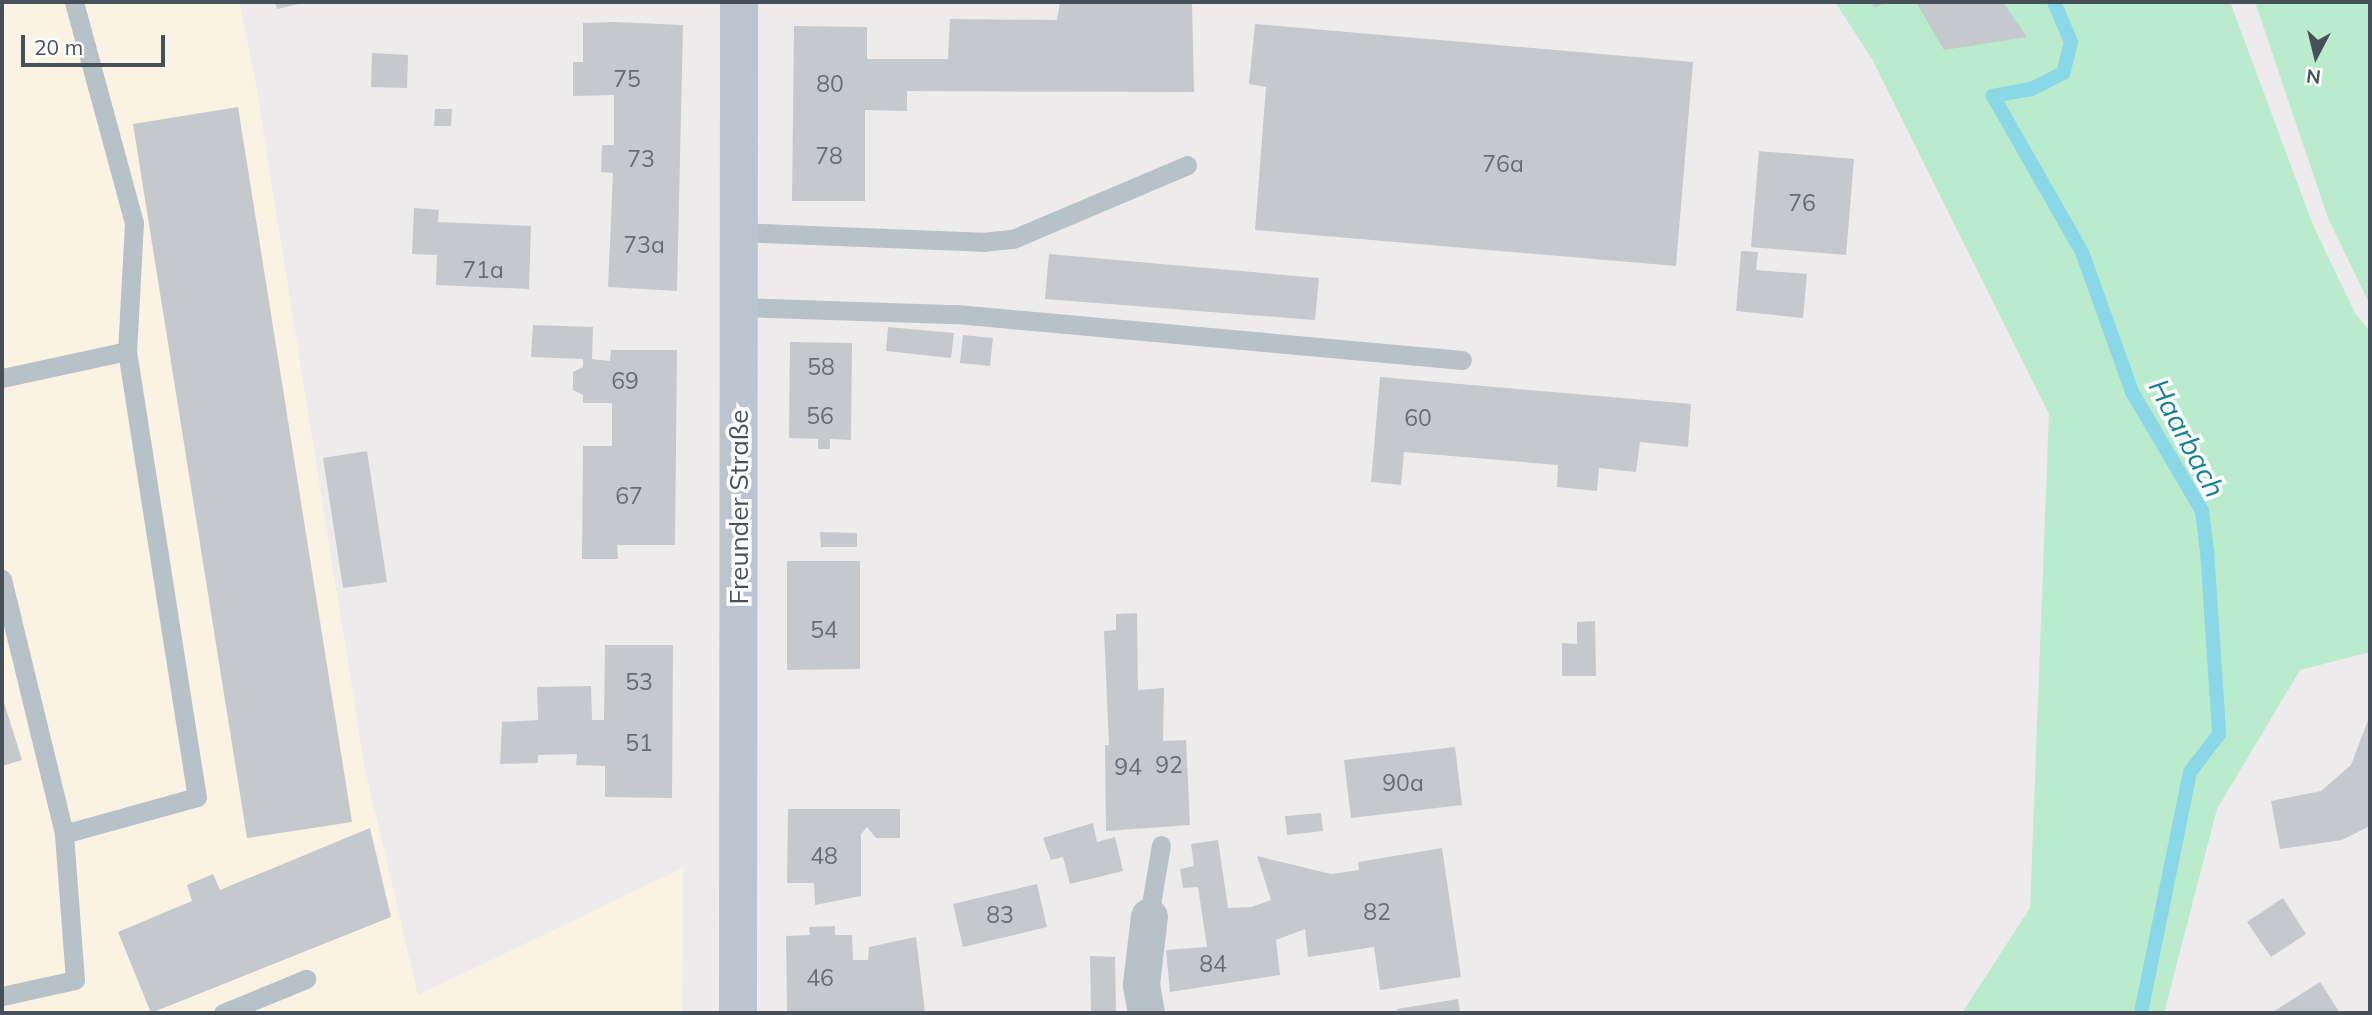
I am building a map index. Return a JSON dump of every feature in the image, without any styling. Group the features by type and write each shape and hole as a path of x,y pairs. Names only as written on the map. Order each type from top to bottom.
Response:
{"main road":[{"name":"Freunder Straße","path":"737,1013 739,2"}],"street":[{"path":"1146,1013 1141,984 1149,916"}],"lane":[{"path":"64,834 197,797 127,351 134,223 74,2"},
{"path":"738,232 982,242 1013,239 1187,165"},
{"path":"740,307 956,314 1462,360"},
{"path":"2,378 127,351"},
{"path":"2,579 64,834 75,980 2,996"},
{"path":"1149,916 1161,845"},
{"path":"223,1013 306,979"}],"shaded area":[{"path":"2,2 239,2 254,73 365,769 418,995 683,868 682,1013 2,1013"}],"green space":[{"path":"1835,2 2230,2 2313,225 2354,311 2370,332 2370,652 2300,670 2217,809 2164,1013 1962,1013 2030,908 2049,414 1872,59"},
{"path":"2255,2 2370,2 2370,305 2328,218"}],"building":[{"path":"275,2 303,2 303,3 277,9"},
{"path":"1060,2 1192,2 1194,92 907,91 907,111 865,110 865,201 792,201 794,26 867,27 867,59 948,59 950,19 1057,20"},
{"path":"1871,2 1886,2 1875,8"},
{"path":"1916,2 2003,2 2027,37 1944,50"},
{"path":"583,23 683,25 677,291 608,287 613,173 601,172 602,145 614,145 614,95 573,96 573,62 583,62"},
{"path":"1255,24 1693,62 1676,266 1255,230 1266,87 1249,84"},
{"path":"372,53 408,55 407,88 371,87"},
{"path":"238,107 352,822 247,838 133,124"},
{"path":"435,109 452,109 451,126 434,126"},
{"path":"1759,151 1854,159 1846,255 1751,247"},
{"path":"414,208 439,210 438,222 531,226 529,289 436,285 437,255 412,254"},
{"path":"1741,251 1758,252 1756,270 1807,274 1803,318 1736,311"},
{"path":"1049,254 1319,278 1315,320 1045,299"},
{"path":"533,325 593,327 592,359 610,361 611,350 677,350 675,545 617,545 618,559 582,559 583,446 612,446 612,403 583,403 583,395 573,390 573,372 583,367 583,359 531,357"},
{"path":"888,327 954,333 951,358 886,351"},
{"path":"963,335 993,338 990,366 960,363"},
{"path":"790,342 852,343 851,440 830,439 830,449 818,449 818,439 789,438"},
{"path":"1380,377 1691,404 1688,447 1640,442 1636,472 1599,468 1597,491 1557,487 1558,465 1404,452 1401,485 1371,482"},
{"path":"367,451 387,582 343,588 323,458"},
{"path":"820,532 857,533 857,547 821,547"},
{"path":"787,561 860,561 860,669 787,670"},
{"path":"1137,613 1138,690 1164,688 1163,741 1186,740 1190,825 1106,831 1105,745 1109,745 1104,631 1116,630 1116,614"},
{"path":"1595,621 1596,676 1562,676 1562,643 1577,644 1577,622"},
{"path":"605,645 673,645 672,798 605,797 605,766 576,765 577,754 538,755 538,763 500,764 502,722 538,720 537,687 591,686 592,720 604,720"},
{"path":"2,696 22,760 2,766"},
{"path":"2370,715 2370,826 2342,840 2280,849 2271,801 2321,791 2351,765"},
{"path":"1455,747 1462,805 1351,818 1344,760"},
{"path":"788,809 900,809 900,838 876,838 867,827 861,834 861,896 815,905 814,883 787,883"},
{"path":"1321,813 1323,831 1287,835 1285,816"},
{"path":"1093,823 1097,842 1115,837 1123,871 1070,884 1063,857 1051,860 1043,838"},
{"path":"370,828 391,917 151,1013 118,932 192,901 187,885 213,874 220,890"},
{"path":"1218,840 1228,908 1251,907 1271,900 1257,856 1331,874 1359,870 1358,862 1442,848 1461,977 1380,990 1374,947 1308,957 1305,929 1276,940 1280,975 1170,992 1166,950 1207,947 1198,887 1183,888 1180,869 1194,866 1191,844"},
{"path":"1037,884 1047,927 963,947 953,904"},
{"path":"2283,898 2306,934 2271,957 2247,922"},
{"path":"835,926 835,935 852,935 853,960 868,960 869,947 916,937 925,1013 787,1013 786,936 810,935 809,927"},
{"path":"1090,956 1115,957 1116,1013 1091,1013"},
{"path":"2320,982 2340,1013 2271,1013"},
{"path":"1458,999 1460,1013 1397,1013 1397,1009"}],"waterway":[{"name":"Haarbach","path":"2054,2 2071,42 2063,73 2031,89 1993,96 2082,252 2132,392 2202,511 2207,551 2219,734 2190,772 2141,1013"}]}
